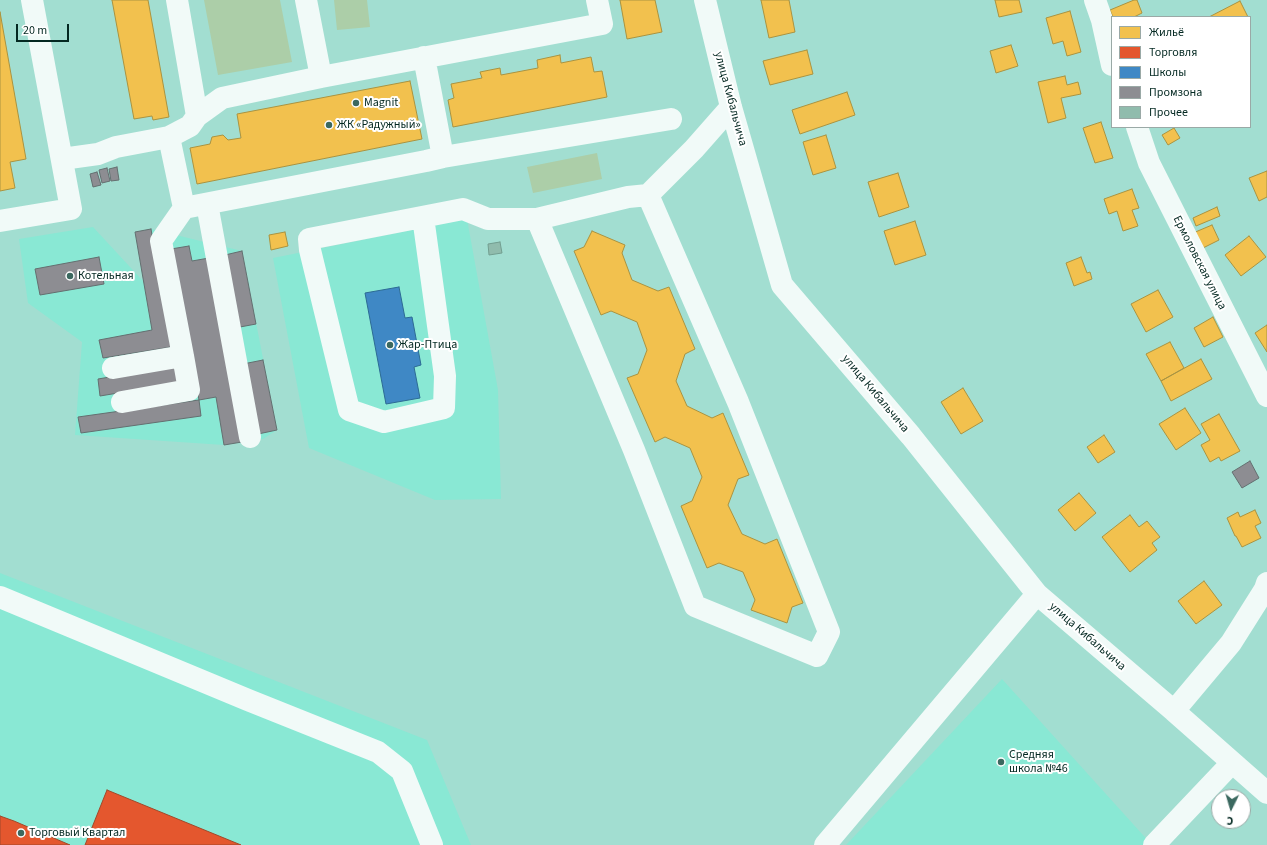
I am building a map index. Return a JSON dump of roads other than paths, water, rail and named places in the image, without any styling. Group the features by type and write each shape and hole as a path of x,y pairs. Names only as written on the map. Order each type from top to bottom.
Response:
{"street":[{"path":"0,221 71,209 32,0"},
{"path":"177,0 197,116"},
{"path":"306,0 322,77"},
{"path":"62,159 98,154 116,147 169,137 190,126 197,116 222,98 424,57 602,24 597,0"},
{"name":"улица Кибальчича","path":"705,0 731,107 782,286 911,436 1037,594 1174,711"},
{"path":"1095,0 1102,20 1111,60"},
{"path":"424,57 443,157"},
{"path":"423,217 445,376 444,408 384,422 349,410 310,250 309,239 463,209 488,220 536,220 628,197 648,195 694,149 731,107"},
{"path":"122,402 189,390 161,241 184,208 443,157 671,119"},
{"name":"Ермоловская улица","path":"1137,128 1148,163 1267,396"},
{"path":"169,137 184,208"},
{"path":"536,220 634,450 695,606 817,656 829,632 738,402 648,195"},
{"path":"207,204 250,437"},
{"path":"113,368 183,356"},
{"path":"1267,583 1265,589 1231,643 1174,711 1267,793"},
{"path":"825,845 1037,594"},
{"path":"0,597 240,697 378,752 402,772 432,845"},
{"path":"1154,845 1228,767"}],"place":[{"name":"Magnit","path":"356,103"},
{"name":"ЖК «Радужный»","path":"329,125"},
{"name":"Котельная","path":"70,276"},
{"name":"Жар-Птица","path":"390,345"},
{"name":"Средняя школа №46","path":"1001,762"},
{"name":"Торговый Квартал","path":"21,833"}]}
